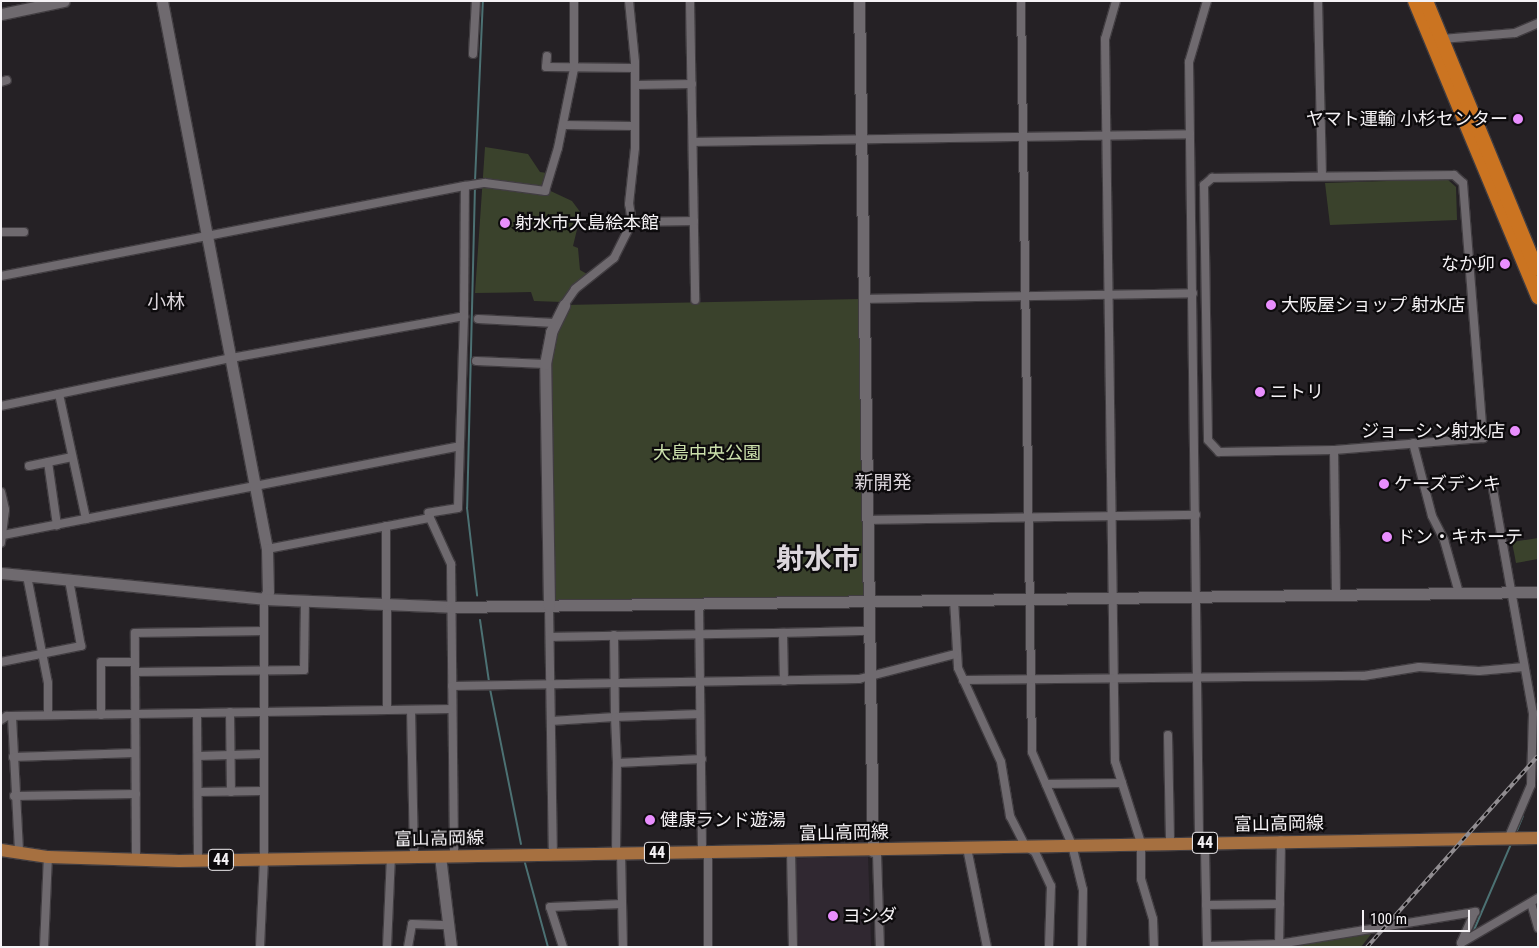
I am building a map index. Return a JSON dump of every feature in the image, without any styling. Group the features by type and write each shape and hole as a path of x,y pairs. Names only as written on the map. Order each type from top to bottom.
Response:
{"highway":[{"path":"1414,1 1535,275"},
{"path":"1426,1 1535,275 1538,297"}],"main road":[{"name":"富山高岡線","path":"1,850 48,857 136,860 264,860 553,853 791,852 1281,840 1538,838"}],"street":[{"path":"1,14 64,1"},
{"path":"162,1 267,549 268,592 264,598 262,631 264,860 260,947"},
{"path":"473,54 476,1"},
{"path":"1,276 465,186 485,183 545,191 564,125 574,69 574,1"},
{"path":"553,853 545,364 554,323 564,305 575,289 614,258 632,222 629,204 634,126 635,68 629,1"},
{"path":"690,1 695,300"},
{"path":"859,1 867,631 873,850 877,854 880,944 888,947"},
{"path":"1021,1 1032,752 1072,845 1083,890 1082,947"},
{"path":"1116,1 1104,39 1115,761 1141,843 1141,879 1153,919 1154,947"},
{"path":"1207,1 1189,62 1198,597 1199,840 1202,843 1207,946 1279,946 1475,912 1460,945"},
{"path":"1318,1 1322,176"},
{"path":"1442,39 1515,34 1538,23"},
{"path":"547,56 546,68 635,68"},
{"path":"635,85 692,84"},
{"path":"564,125 634,126"},
{"path":"693,142 1190,134"},
{"path":"1454,175 1462,183 1483,438 1334,450 1219,452 1208,440 1204,185 1212,178 1322,176 1454,175"},
{"path":"428,513 458,508 464,316 465,186"},
{"path":"632,222 694,221"},
{"path":"1,232 24,232"},
{"path":"863,299 1193,293"},
{"path":"1,406 231,358 464,316"},
{"path":"478,319 554,323"},
{"path":"476,361 545,364"},
{"path":"59,394 86,519"},
{"path":"1413,443 1432,516 1444,540 1459,594"},
{"path":"1,492 5,510 2,539 86,519 459,446"},
{"path":"1334,450 1336,595"},
{"path":"29,466 72,457"},
{"path":"48,462 57,525"},
{"path":"1494,489 1524,667 1535,713 1534,785 1508,839"},
{"path":"867,520 1196,515"},
{"path":"267,549 430,518 451,564 454,856"},
{"path":"386,526 387,710"},
{"path":"1,573 264,598 386,606 451,607 1538,592"},
{"path":"28,576 48,683 48,716"},
{"path":"1,662 81,646 69,580"},
{"path":"954,600 955,654 963,680 1001,762 1010,816 1025,846 1035,852 1051,886 1049,947"},
{"path":"134,672 304,670 305,601"},
{"path":"699,604 700,714 708,947"},
{"path":"136,860 135,633 262,631"},
{"path":"550,637 867,631"},
{"path":"783,633 784,681"},
{"path":"614,635 623,947"},
{"path":"452,686 868,678 955,654"},
{"path":"101,715 101,662 134,662"},
{"path":"963,680 1198,676 1363,676 1419,667 1479,670 1524,667"},
{"path":"1,720 12,717 48,716 452,709"},
{"path":"411,710 414,857"},
{"path":"230,712 231,792"},
{"path":"197,713 198,860"},
{"path":"551,721 700,714"},
{"path":"12,717 14,796 18,852"},
{"path":"1168,736 1170,843"},
{"path":"13,757 135,753"},
{"path":"198,756 262,754"},
{"path":"617,762 702,759"},
{"path":"1046,784 1122,783"},
{"path":"198,792 263,791"},
{"path":"14,796 136,794"},
{"path":"1279,946 1281,840"},
{"path":"967,848 988,947"},
{"path":"791,852 794,947"},
{"path":"440,856 451,947"},
{"path":"44,947 48,857"},
{"path":"387,947 391,857"},
{"path":"1460,945 1534,900 1538,928"},
{"path":"563,947 550,907 622,904"},
{"path":"1206,905 1280,904"},
{"path":"408,947 412,924 448,925"}],"shaded area":[{"path":"868,856 871,947 797,947 794,859"}],"green space":[{"path":"485,147 528,154 540,172 547,173 542,187 572,201 581,213 573,246 578,248 580,270 587,274 562,302 534,301 531,292 475,293"},
{"path":"1447,179 1456,187 1457,220 1330,225 1325,183"},
{"name":"大島中央公園","path":"862,299 867,601 550,605 547,350 564,305"},
{"path":"1538,538 1538,559 1516,563 1512,542"},
{"path":"1372,933 1361,947 1287,947"}],"waterway":[{"path":"475,181 483,1"},
{"path":"475,186 467,508 477,595"},
{"path":"480,620 489,682"},
{"path":"490,689 521,844"},
{"path":"1516,833 1523,816"},
{"path":"1474,930 1511,844"},
{"path":"525,863 548,947"},
{"path":"876,937 876,947"}],"railway":[{"path":"1367,947 1538,756"}],"place":[{"name":"ヤマト運輸 小杉センター","path":"1518,119"},
{"name":"射水市大島絵本館","path":"505,223"},
{"name":"なか卯","path":"1505,264"},
{"name":"大阪屋ショップ 射水店","path":"1271,305"},
{"name":"ニトリ","path":"1260,392"},
{"name":"ジョーシン射水店","path":"1515,431"},
{"name":"ケーズデンキ","path":"1384,484"},
{"name":"ドン・キホーテ","path":"1387,537"},
{"name":"健康ランド遊湯","path":"650,820"},
{"name":"ヨシダ","path":"833,916"}],"district":[{"name":"小林","path":"166,302"},
{"name":"新開発","path":"883,483"},
{"name":"射水市","path":"818,559"}]}
